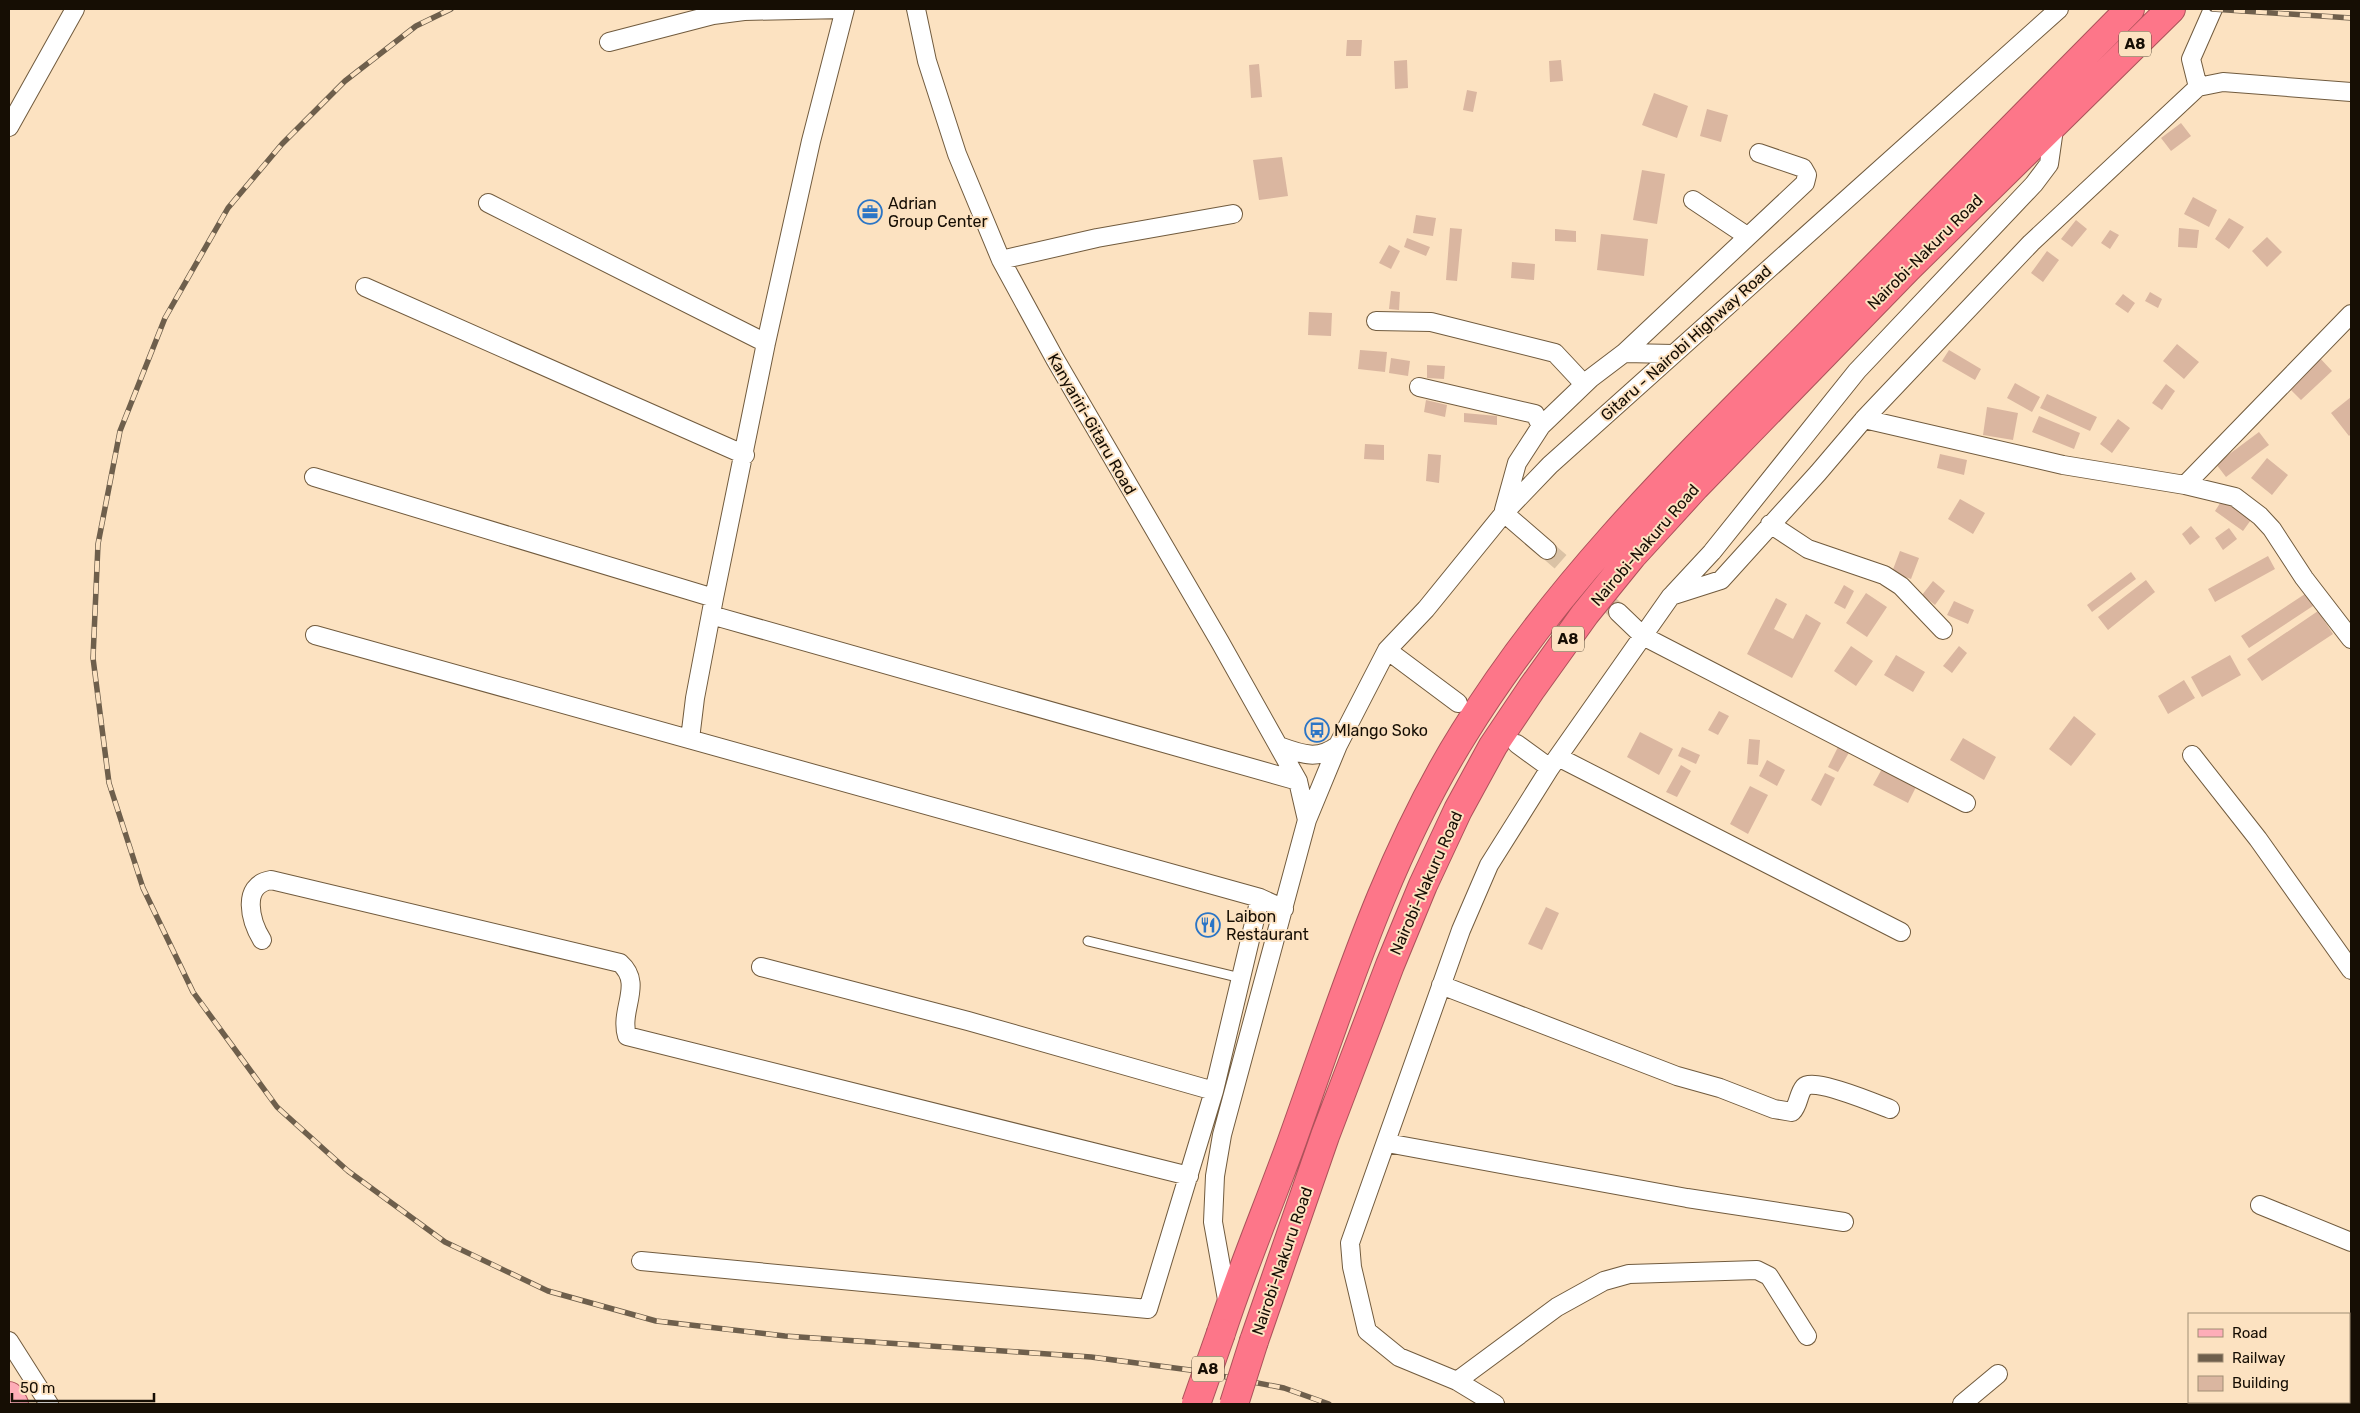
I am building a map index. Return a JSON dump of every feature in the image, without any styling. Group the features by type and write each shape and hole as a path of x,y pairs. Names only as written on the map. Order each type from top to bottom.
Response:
{"highway":[{"name":"Nairobi-Nakuru Road","path":"1196,1404 1292,1142 1357,953 1428,795 1464,732 1550,609 1610,538 1754,389 2130,9"},
{"name":"Nairobi-Nakuru Road","path":"1234,1404 1325,1136 1390,965 1450,827 1493,746 1580,622 1632,556 1770,408 2171,9"}],"main road":[{"path":"9,1396 14,1404"}],"street":[{"path":"9,127 75,9"},
{"path":"609,42 713,15 744,11 844,9 811,141 766,343 712,606 695,698 690,739"},
{"name":"Kanyariri-Gitaru Road","path":"916,9 927,61 957,154 1001,260 1064,377 1279,746 1298,781 1307,820"},
{"name":"Gitaru - Nairobi Highway Road","path":"1307,820 1338,745 1387,650 1426,609 1504,513 1550,465 2059,9"},
{"path":"2198,87 2191,60 2213,9"},
{"path":"1671,596 1721,580 1818,473 1864,418 2031,243 2198,87 2223,82 2351,92"},
{"path":"1495,1404 1457,1381 1399,1357 1367,1331 1352,1267 1350,1243 1461,930 1489,865 1554,762 1671,596 1712,552 1857,371 2034,184 2049,164 2056,122"},
{"path":"1547,550 1504,513 1517,464 1541,426 1584,384 1624,353 1805,183 1807,175 1804,168 1759,153"},
{"path":"1692,200 1747,236"},
{"path":"488,202 766,343"},
{"path":"1001,260 1097,238 1233,214"},
{"path":"365,287 744,454"},
{"path":"2185,485 2351,314"},
{"path":"1376,321 1431,322 1555,353 1584,384"},
{"path":"1624,353 1674,354"},
{"path":"1419,387 1535,414 1541,426"},
{"path":"1864,418 2063,465 2185,485 2235,497 2260,516 2272,529 2304,578 2351,639"},
{"path":"314,477 712,606 1298,781"},
{"path":"1770,524 1808,549 1884,575 1901,586 1944,630"},
{"path":"1618,612 1643,636 1966,803"},
{"path":"315,635 1260,898 1284,909"},
{"path":"1387,650 1458,703"},
{"path":"1517,744 1901,932"},
{"path":"1279,746 1299,754 1314,755 1328,753 1338,745"},
{"path":"2192,755 2258,839 2351,970"},
{"path":"1225,1321 1213,1222 1215,1176 1222,1135 1307,820"},
{"path":"262,940 254,926 250,909 252,891 258,884 271,880 620,963 629,971 632,978 626,1018 628,1036 1189,1176"},
{"path":"641,1262 1148,1308 1214,1091 1260,898"},
{"path":"761,967 968,1021 1214,1091"},
{"path":"1441,985 1677,1076 1720,1088 1774,1109 1792,1112 1804,1087 1810,1084 1825,1086 1890,1108"},
{"path":"1387,1143 1687,1198 1844,1222"},
{"path":"2260,1205 2351,1242"},
{"path":"1457,1381 1557,1307 1604,1281 1629,1274 1757,1270 1763,1272 1769,1276 1807,1336"},
{"path":"9,1342 49,1404"},
{"path":"1962,1404 1998,1374"}],"lane":[{"path":"1088,941 1241,978"}],"building":[{"path":"1347,40 1362,40 1361,56 1346,56"},
{"path":"1407,60 1408,88 1395,89 1394,61"},
{"path":"1561,60 1563,81 1550,82 1549,61"},
{"path":"1259,64 1262,97 1251,98 1249,65"},
{"path":"1467,90 1477,92 1473,112 1463,110"},
{"path":"1654,93 1688,106 1677,138 1642,125"},
{"path":"1707,109 1728,115 1721,142 1700,136"},
{"path":"2181,123 2191,136 2171,151 2161,138"},
{"path":"1282,157 1288,196 1259,200 1253,160"},
{"path":"1642,170 1665,174 1657,224 1633,220"},
{"path":"2193,197 2217,210 2209,227 2184,214"},
{"path":"1416,215 1436,218 1433,236 1413,233"},
{"path":"2229,218 2244,227 2229,249 2215,239"},
{"path":"2076,220 2087,229 2072,247 2061,239"},
{"path":"1450,228 1462,229 1457,281 1446,280"},
{"path":"2179,228 2199,230 2197,248 2178,247"},
{"path":"1555,229 1576,231 1576,242 1555,241"},
{"path":"2110,230 2119,235 2110,249 2101,243"},
{"path":"1601,234 1648,239 1644,276 1597,270"},
{"path":"2267,237 2282,252 2267,267 2252,251"},
{"path":"1407,238 1430,247 1426,256 1404,247"},
{"path":"1389,245 1400,251 1391,269 1379,263"},
{"path":"2047,251 2059,260 2043,282 2031,273"},
{"path":"1512,262 1535,264 1534,280 1511,278"},
{"path":"1391,291 1400,292 1399,310 1389,309"},
{"path":"2150,292 2162,299 2158,308 2145,301"},
{"path":"2123,294 2135,303 2128,313 2115,304"},
{"path":"1309,312 1332,313 1331,336 1308,335"},
{"path":"2177,344 2199,362 2184,379 2163,361"},
{"path":"1360,350 1387,352 1385,372 1358,369"},
{"path":"1949,350 1981,369 1975,380 1942,361"},
{"path":"2318,356 2332,371 2301,400 2286,385"},
{"path":"1391,358 1410,361 1408,376 1389,373"},
{"path":"1427,365 1445,366 1444,379 1427,378"},
{"path":"2015,383 2040,397 2032,412 2007,398"},
{"path":"2166,384 2175,391 2162,410 2152,403"},
{"path":"2047,394 2097,417 2090,431 2040,408"},
{"path":"2351,397 2351,434 2349,436 2331,413"},
{"path":"1426,400 1447,405 1445,417 1424,412"},
{"path":"1987,407 2018,413 2013,440 1983,435"},
{"path":"1464,413 1497,416 1497,425 1464,422"},
{"path":"2039,416 2080,433 2074,449 2032,432"},
{"path":"2118,419 2130,428 2112,453 2100,444"},
{"path":"2259,432 2269,445 2226,477 2216,464"},
{"path":"1365,444 1384,445 1384,460 1364,459"},
{"path":"1428,454 1441,455 1439,483 1426,481"},
{"path":"1940,454 1967,460 1964,475 1937,468"},
{"path":"2267,458 2288,475 2272,495 2251,478"},
{"path":"2224,497 2253,517 2243,531 2215,511"},
{"path":"1960,499 1985,513 1973,534 1948,519"},
{"path":"2191,526 2200,537 2190,545 2182,534"},
{"path":"2229,528 2237,539 2223,550 2215,538"},
{"path":"1900,551 1919,558 1911,579 1892,572"},
{"path":"2268,556 2275,569 2215,602 2208,589"},
{"path":"2131,572 2136,579 2092,612 2087,605"},
{"path":"2146,580 2155,592 2108,630 2098,617"},
{"path":"1933,581 1945,591 1935,605 1922,595"},
{"path":"1844,585 1854,591 1845,609 1834,603"},
{"path":"2308,592 2316,604 2249,648 2241,636"},
{"path":"1866,593 1887,607 1867,637 1846,623"},
{"path":"1776,598 1787,604 1774,629 1793,639 1806,614 1821,623 1792,678 1747,654"},
{"path":"1954,601 1974,610 1968,624 1947,615"},
{"path":"2318,611 2333,634 2262,681 2247,659"},
{"path":"1851,646 1873,661 1856,686 1834,671"},
{"path":"1959,646 1967,653 1952,673 1943,666"},
{"path":"1896,655 1925,672 1913,692 1884,675"},
{"path":"2230,655 2241,675 2202,697 2191,677"},
{"path":"2184,680 2195,698 2168,714 2158,696"},
{"path":"1719,711 1729,716 1718,735 1708,730"},
{"path":"2074,716 2096,734 2071,766 2049,749"},
{"path":"1640,732 1673,749 1659,775 1627,757"},
{"path":"1963,738 1996,757 1984,780 1950,760"},
{"path":"1749,739 1760,740 1758,765 1747,764"},
{"path":"1840,743 1851,749 1838,772 1828,767"},
{"path":"1682,747 1700,755 1696,764 1678,756"},
{"path":"1767,760 1785,770 1777,786 1759,776"},
{"path":"1681,765 1691,771 1677,797 1666,792"},
{"path":"1883,767 1917,785 1908,803 1873,785"},
{"path":"1825,773 1835,778 1821,806 1811,800"},
{"path":"1750,786 1768,795 1748,834 1730,824"},
{"path":"1546,907 1559,913 1542,950 1528,944"}],"tunnel":[{"path":"1547,550 1618,612"}],"railway":[{"path":"451,9 416,26 345,81 282,144 228,208 165,318 120,431 98,544 93,658 109,783 143,888 193,992 277,1107 348,1171 445,1242 548,1291 656,1321 785,1336 1091,1357 1190,1370 1284,1388 1329,1404"},
{"path":"2212,9 2351,18"}],"place":[{"name":"Adrian Group Center","path":"870,212"},
{"name":"Mlango Soko","path":"1317,730"},
{"name":"Laibon Restaurant","path":"1208,925"}]}
